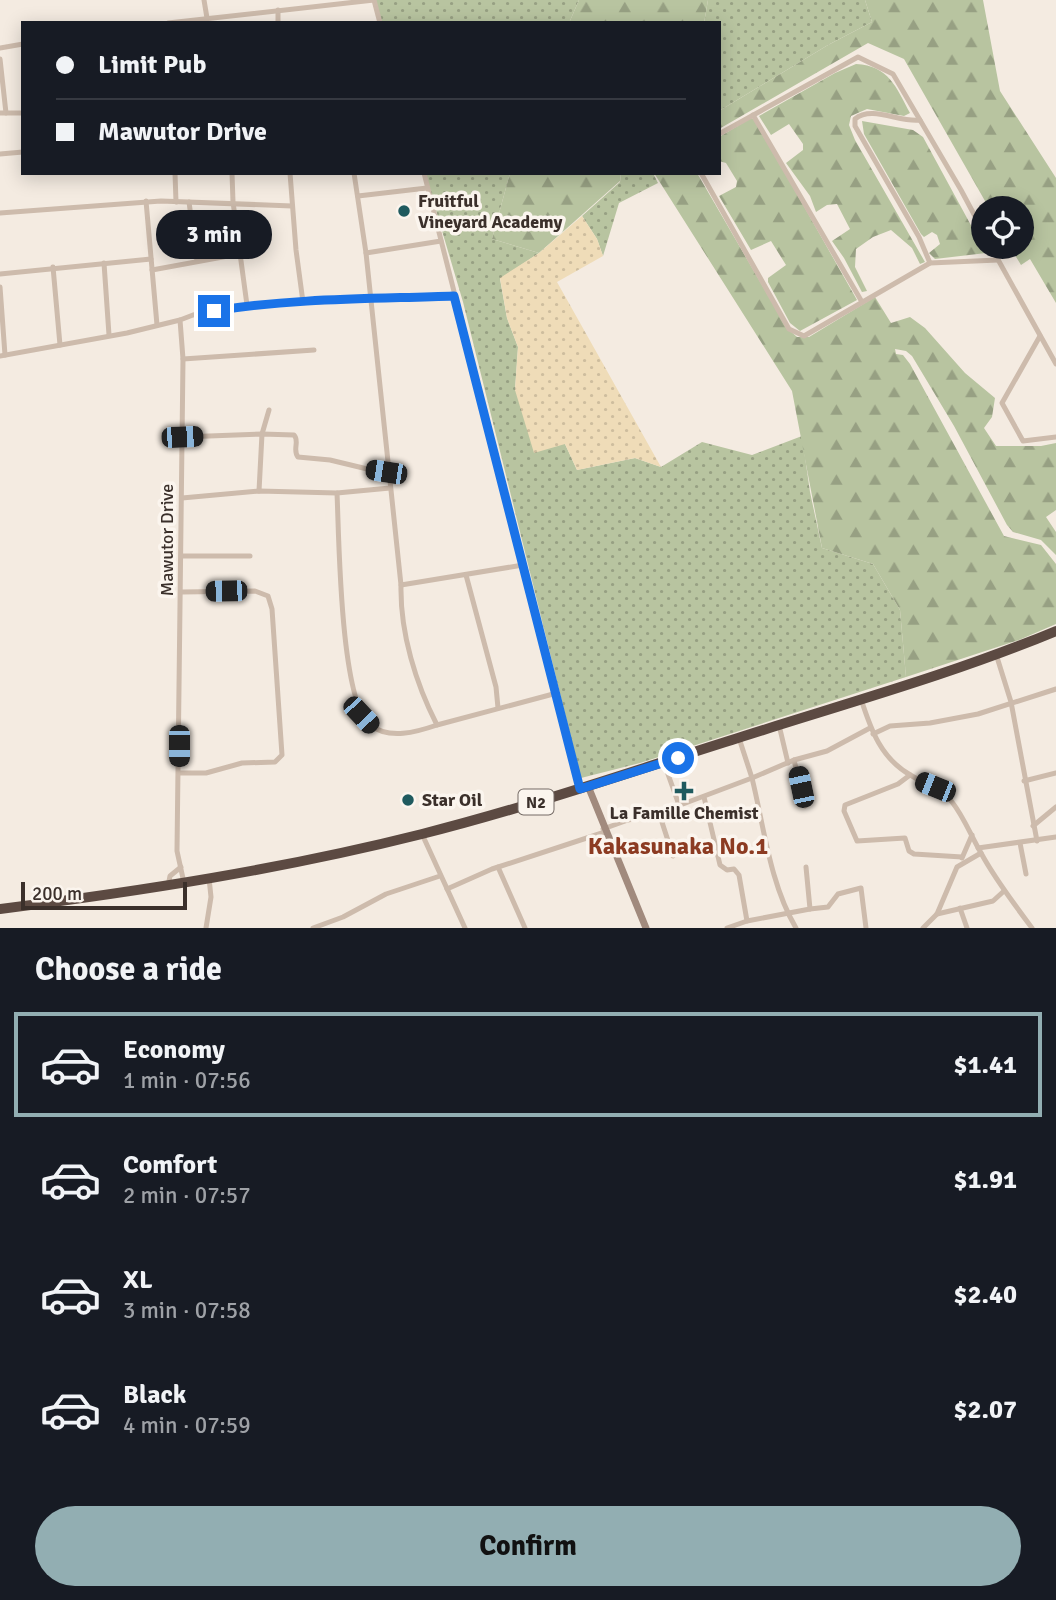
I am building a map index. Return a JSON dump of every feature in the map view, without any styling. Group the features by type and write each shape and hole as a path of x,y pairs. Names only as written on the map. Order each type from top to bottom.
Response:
{"highway":[{"name":"N2","path":"0,909 168,886 422,834 584,788 779,726 996,654 1056,631"}],"street":[{"path":"204,0 207,18"},
{"path":"267,0 268,10"},
{"path":"185,21 374,0 379,21"},
{"path":"278,10 278,21"},
{"path":"0,48 21,44"},
{"path":"721,133 858,57 892,74 971,210"},
{"path":"0,59 3,113 21,113"},
{"path":"920,120 909,122 867,113 855,120 855,126 919,237 930,263"},
{"path":"753,115 862,302"},
{"path":"0,154 21,152"},
{"path":"175,175 176,202"},
{"path":"232,175 233,202 247,305"},
{"path":"290,175 303,302"},
{"path":"354,175 366,253 403,615 412,660 425,701 438,725"},
{"path":"424,175 556,693 584,788 646,928"},
{"path":"702,175 789,329 804,336 930,263 998,260 1056,363"},
{"path":"358,196 427,188"},
{"path":"146,201 157,326"},
{"path":"0,213 146,201 292,206"},
{"path":"189,202 197,261"},
{"path":"366,253 441,241"},
{"path":"152,270 239,254"},
{"path":"0,274 151,259"},
{"path":"104,263 108,335"},
{"path":"53,267 60,345"},
{"path":"0,286 3,355 157,326 193,315 247,305 454,296"},
{"name":"Mawutor Drive","path":"180,320 183,359 182,592 178,690 177,851 184,883"},
{"path":"1040,336 1002,403 1023,441 1056,437"},
{"path":"183,359 314,350"},
{"path":"259,491 262,434 269,410"},
{"path":"182,437 262,434 296,436 295,451 298,457 330,460 388,474"},
{"path":"182,498 259,491 337,493 390,488"},
{"path":"337,493 348,664 361,715 371,726 389,732 410,734 556,693"},
{"path":"182,556 250,556"},
{"path":"401,585 523,565"},
{"path":"466,575 496,687 498,708"},
{"path":"179,773 206,773 242,763 275,762 282,755 272,610 268,596 255,591 182,592"},
{"path":"996,654 1011,702 1037,841"},
{"path":"447,889 498,867 628,820 659,813 704,797 791,762 827,751 871,731 978,714 1056,689"},
{"path":"861,699 871,731 888,758 909,775 943,792 959,810 1004,891 1032,928"},
{"path":"779,726 805,806"},
{"path":"739,738 787,913 796,928"},
{"path":"664,762 679,806"},
{"path":"1024,781 1056,773"},
{"path":"909,775 898,784 845,805 844,811 857,841 905,838 909,850 914,854 962,857"},
{"path":"704,797 720,865 727,870 737,870 739,875 747,922"},
{"path":"1033,826 1056,807"},
{"path":"659,813 673,856"},
{"path":"422,834 465,928"},
{"path":"923,928 937,914 972,835"},
{"path":"957,867 979,850 1056,837"},
{"path":"1020,843 1026,874"},
{"path":"168,886 170,876 181,867"},
{"path":"498,867 525,928"},
{"path":"806,867 810,909"},
{"path":"313,928 343,917 386,894 440,876"},
{"path":"206,928 211,897 209,878"},
{"path":"727,928 787,913 828,907 838,894 861,888 866,928"},
{"path":"937,914 993,901 1004,891"},
{"path":"960,908 967,928"}],"green space":[{"path":"374,0 579,0 570,21 380,21"},
{"path":"579,0 708,0 704,21 570,21"},
{"path":"708,0 865,0 872,22 828,45 721,110 721,21 704,21"},
{"path":"865,0 983,0 1000,91 1056,178 1056,303 1030,259 1034,259 1034,196 982,196 904,59 868,43 721,128 721,110 828,45 872,22"},
{"path":"856,64 884,74 910,113 904,116 867,109 851,116 849,125 925,262 920,264 912,248 891,230 873,237 856,249 855,267 867,291 862,292 832,241 850,229 837,204 827,205 816,212 810,196 786,163 803,150 803,144 789,124 771,135 759,116"},
{"path":"751,118 755,120 857,300 800,331 790,323 768,282 768,278 786,265 771,241 751,250 719,196 736,187 737,181 726,163 721,162 721,136"},
{"path":"862,121 913,130 923,137 971,225 971,255 935,259 929,253 940,244 937,235 932,232 924,237 921,234 864,134"},
{"path":"426,175 509,175 492,239 539,253 500,279 507,318 518,347 515,390 565,444 577,470 635,458 661,467 702,442 752,455 802,436 822,548 873,564 900,610 906,677 640,763 581,778 463,302"},
{"path":"509,175 621,175 620,181 539,253 492,239"},
{"path":"621,175 654,175 658,183 619,203 603,256 597,239 582,216 620,182"},
{"path":"655,175 698,175 787,328 797,337 809,337 875,297 891,323 910,317 925,328 965,373 995,398 992,417 984,428 996,446 1041,446 1056,443 1056,510 1046,517 1056,532 1056,555 1041,540 1013,532 1007,525 954,426 912,356 906,351 895,349 896,354 903,355 910,364 1004,536 1041,545 1056,564 1056,624 1019,640 906,677 900,610 873,564 822,548 792,391"},
{"path":"1017,259 1030,259 1021,265"}],"sand":[{"path":"582,216 597,239 603,256 557,282 661,467 635,458 577,470 565,444 534,453 515,390 518,347 507,318 500,278 539,253"}],"place":[{"name":"Fruitful Vineyard Academy","path":"404,211"},
{"name":"La Famille Chemist","path":"684,791"},
{"name":"Star Oil","path":"408,800"}],"district":[{"name":"Kakasunaka No.1","path":"678,846"}],"route":[{"path":"214,311 247,305 454,296 580,789 678,758"}]}
